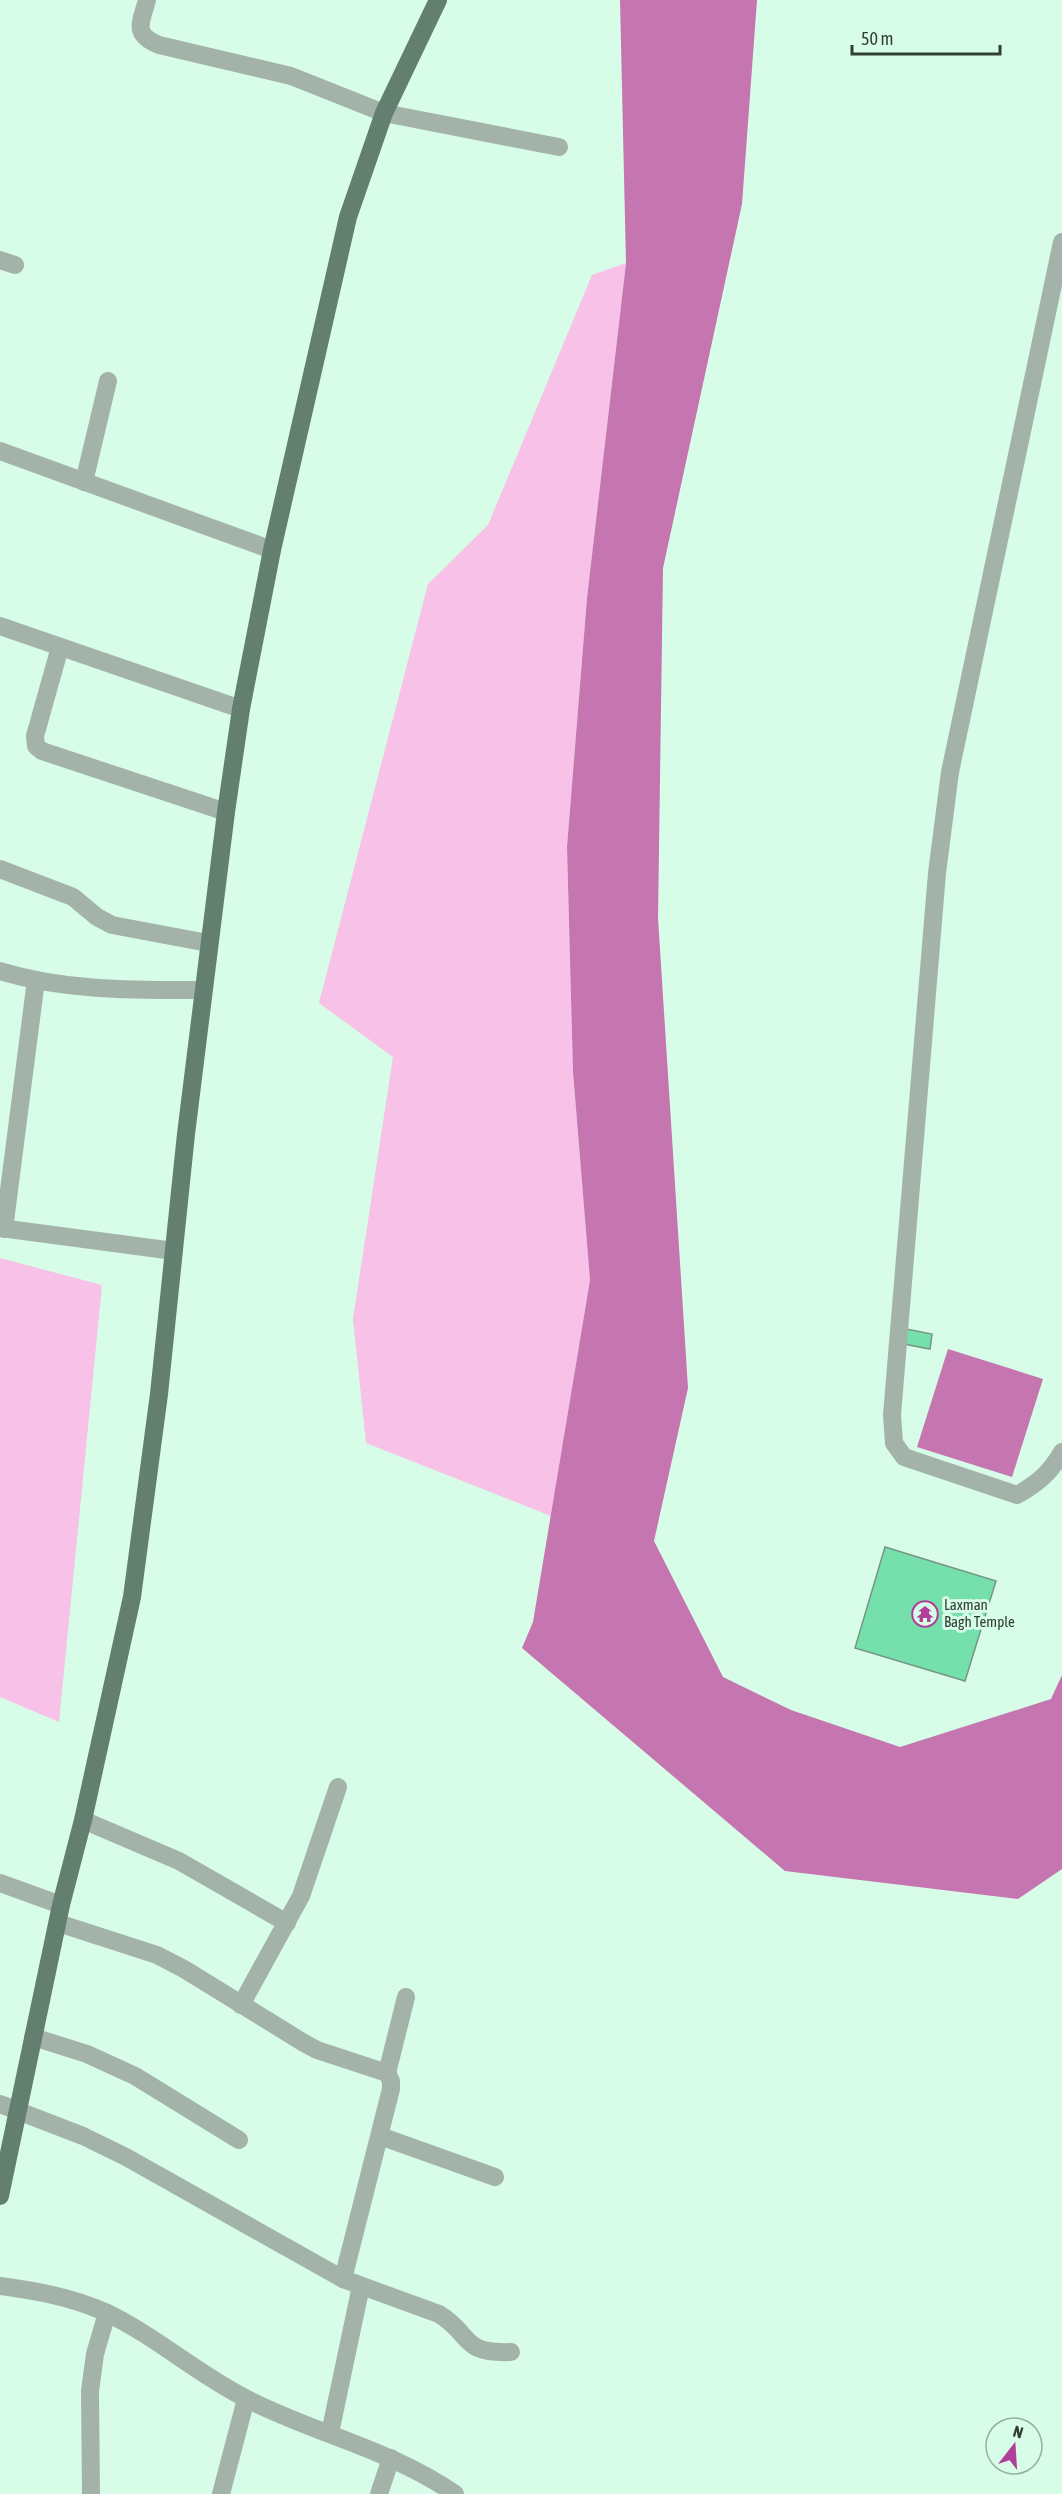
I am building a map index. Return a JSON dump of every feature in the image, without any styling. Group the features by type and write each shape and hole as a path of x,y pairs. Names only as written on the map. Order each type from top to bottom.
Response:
{"main road":[{"path":"0,2196 9,2107 33,2037 132,1597 159,1394 202,990 225,812 272,550 342,239 384,113 438,0"}],"street":[{"path":"147,0 140,26 141,34 148,40 291,76 384,113 559,147"},
{"path":"1062,242 950,772 936,873 892,1415 894,1443 904,1457 1017,1495 1051,1471 1062,1452"},
{"path":"84,482 108,381"},
{"path":"0,451 272,550"},
{"path":"0,626 242,709"},
{"path":"60,647 35,736 36,746 42,751 225,812"},
{"path":"0,870 73,897 97,917 112,925 208,943"},
{"path":"0,970 36,980 98,989 202,990"},
{"path":"36,980 2,1229 174,1251"},
{"path":"242,2005 287,1923 306,1882 338,1787"},
{"path":"83,1820 179,1861 287,1923"},
{"path":"0,1883 59,1914 157,1955 184,1969 318,2050 387,2073"},
{"path":"343,2279 391,2089 391,2081 387,2073 405,1997"},
{"path":"33,2037 87,2054 135,2076 239,2140"},
{"path":"9,2107 126,2157 343,2279 439,2314 447,2319 471,2345 480,2350 491,2353 511,2352"},
{"path":"380,2136 495,2177"},
{"path":"0,2286 60,2296 107,2313 246,2399 391,2458 455,2494"},
{"path":"330,2433 361,2286"},
{"path":"92,2494 90,2391 95,2354 107,2313"},
{"path":"221,2494 246,2399"},
{"path":"379,2494 391,2458"}],"shaded area":[{"path":"620,0 757,0 742,204 663,568 658,918 688,1388 654,1541 723,1677 791,1710 900,1747 1051,1699 1062,1675 1062,1869 1018,1899 785,1871 522,1648 533,1622 590,1280 573,1072 567,847 587,598 626,263"},
{"path":"626,263 587,598 567,847 573,1072 590,1280 551,1516 366,1443 353,1319 393,1057 319,1003 428,584 488,525 592,275"},
{"path":"0,1258 102,1285 59,1722 0,1697"},
{"path":"948,1349 1043,1379 1012,1477 917,1447"}],"building":[{"path":"906,1329 932,1334 930,1349 903,1344"},
{"name":"Laxman Bagh Temple","path":"885,1547 996,1581 965,1681 855,1648"}],"place":[{"name":"Laxman Bagh Temple","path":"925,1614"}]}
